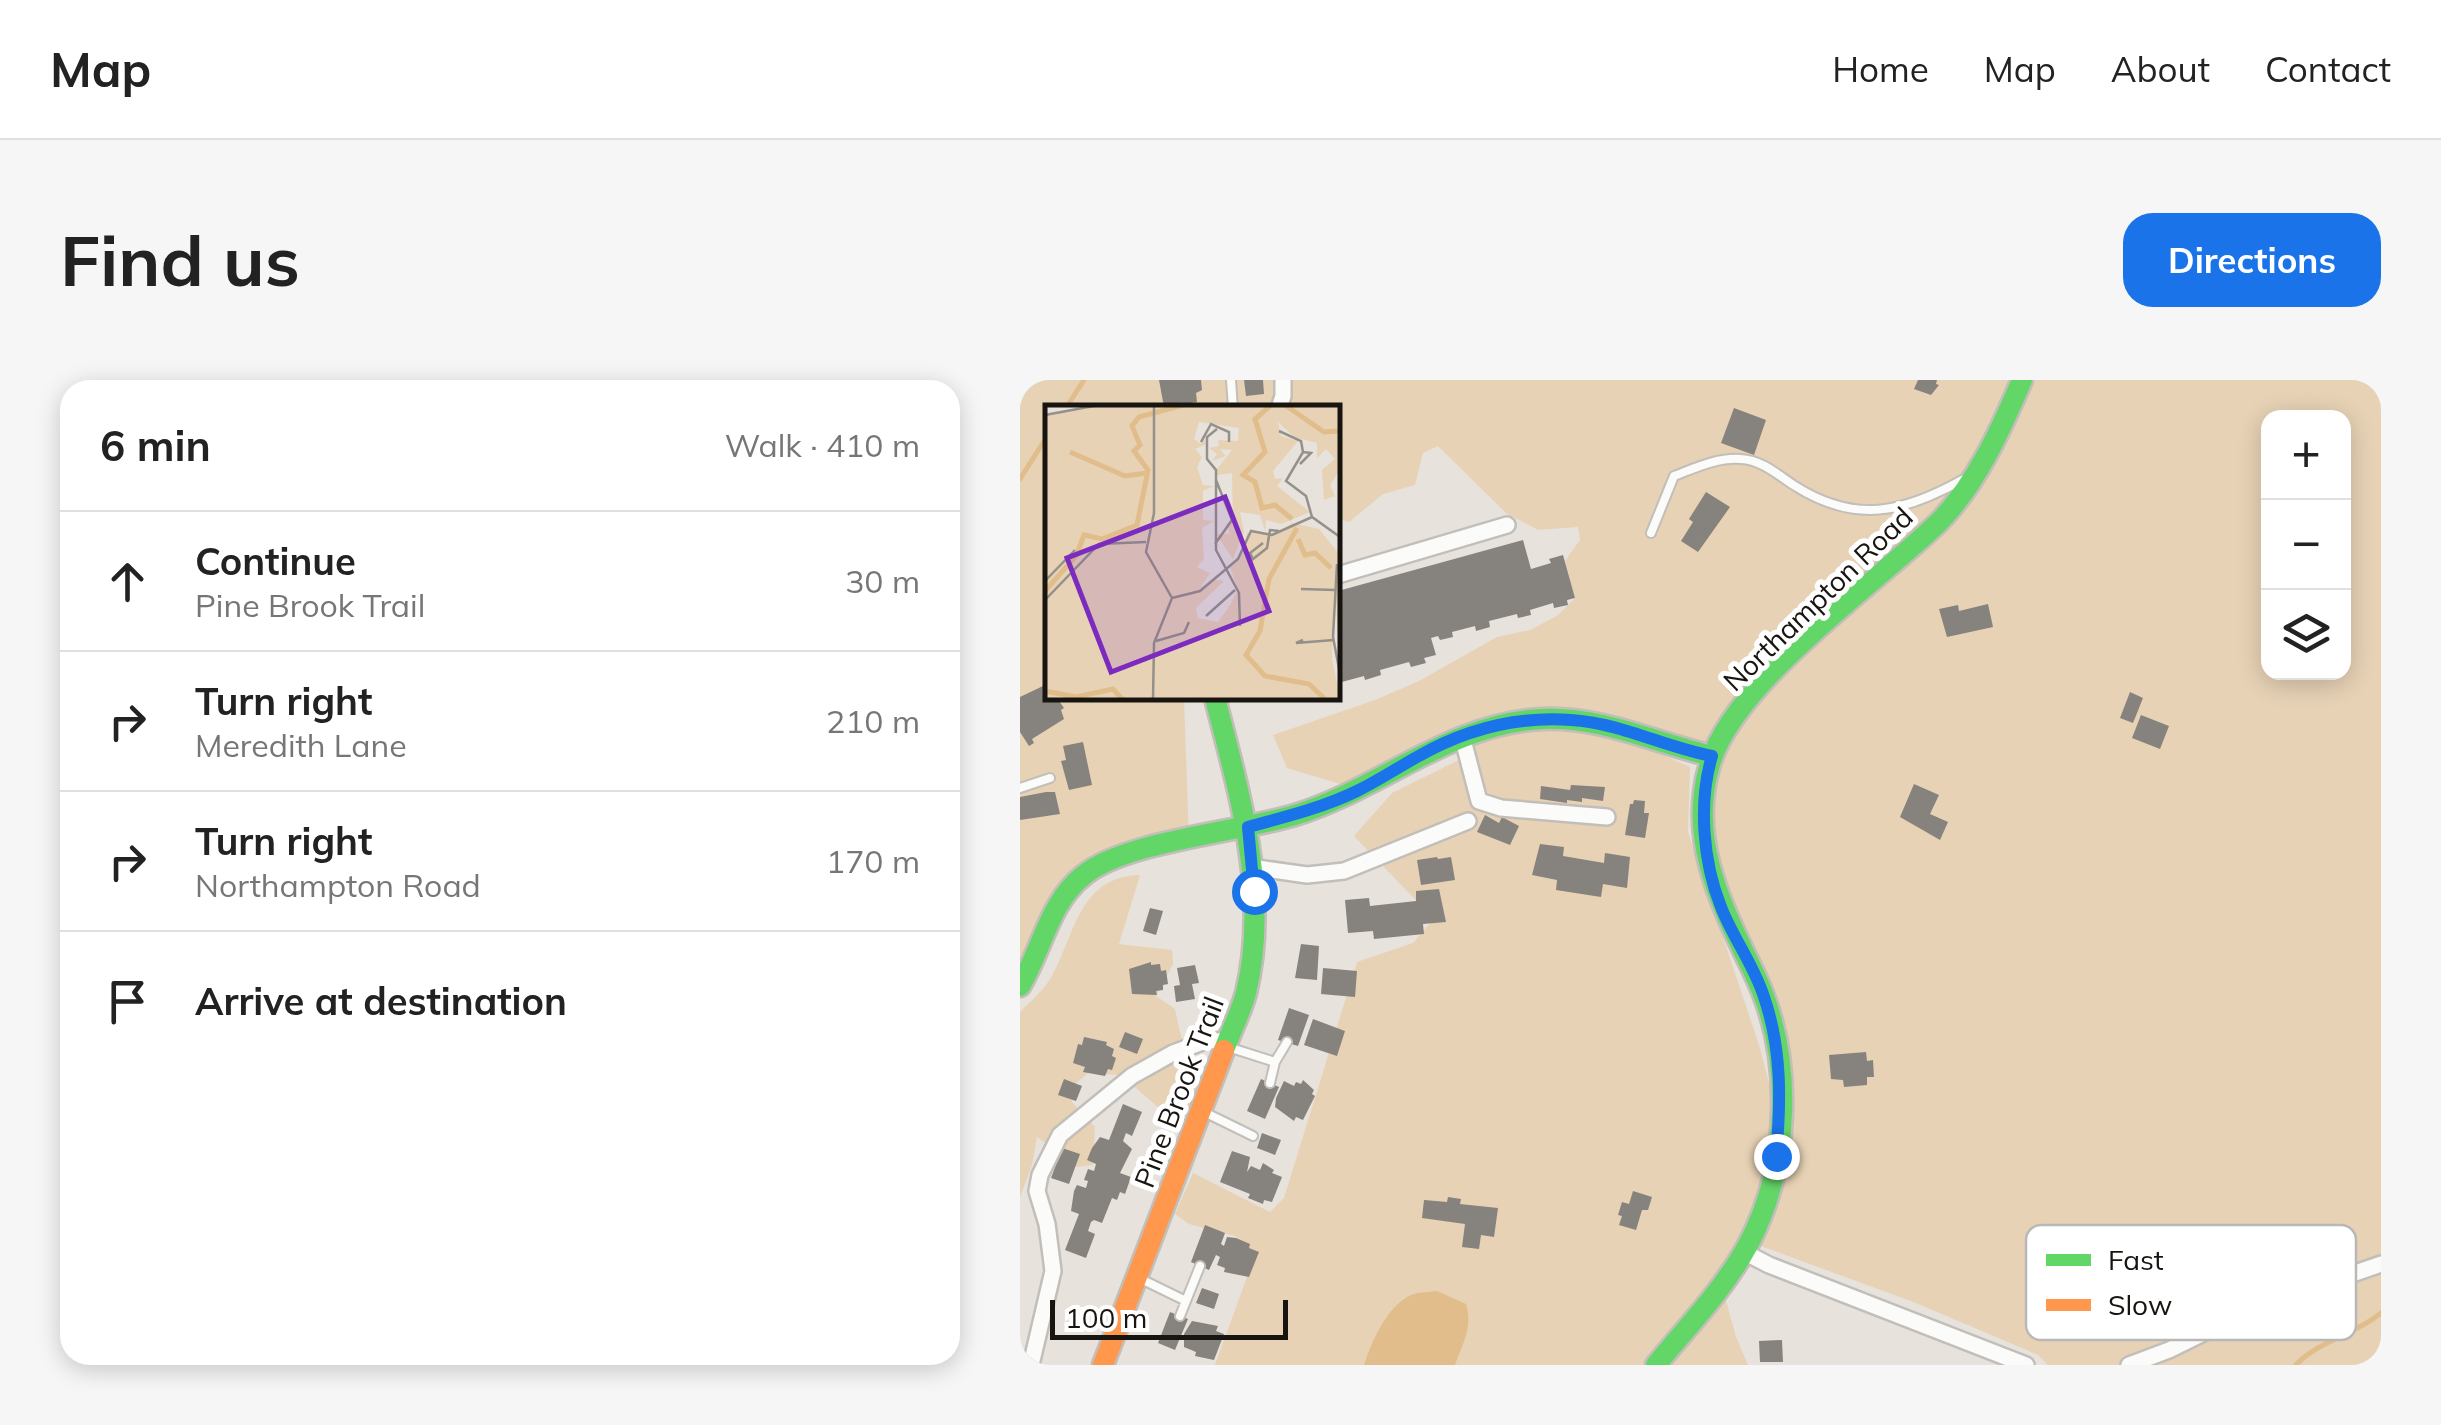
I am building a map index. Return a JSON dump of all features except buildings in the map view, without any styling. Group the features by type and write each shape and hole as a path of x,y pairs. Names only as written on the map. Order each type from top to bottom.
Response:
{"street":[{"path":"1280,405 1283,380"},
{"name":"Northampton Road","path":"1656,1365 1722,1286 1760,1222 1772,1182 1779,1118 1778,1060 1764,995 1721,908 1709,866 1705,801 1712,756 1723,734 1770,676 1940,521 1979,471 2022,380"},
{"path":"1340,574 1507,526"},
{"name":"Pine Brook Trail","path":"1103,1365 1246,993 1254,928 1248,827 1216,700"},
{"path":"1024,973 1059,900 1083,873 1117,857 1320,807 1462,736 1514,722 1573,720 1635,732 1712,756"},
{"path":"1462,736 1480,800 1501,808 1606,817"},
{"path":"1251,866 1306,875 1344,871 1468,820"},
{"path":"1032,1365 1053,1271 1047,1224 1037,1191 1040,1175 1060,1135 1132,1076 1173,1052 1208,1040 1228,1044"},
{"path":"1744,1252 2026,1365"},
{"path":"2356,1273 2381,1264"},
{"path":"2128,1365 2189,1340"}],"lane":[{"path":"1231,380 1233,405"},
{"path":"1651,533 1674,476 1722,459 1744,459 1766,466 1823,502 1871,511 1910,505 1979,471"},
{"path":"1020,788 1050,778"},
{"path":"1270,1083 1275,1062 1287,1042"},
{"path":"1228,1044 1275,1062"},
{"path":"1202,1111 1253,1136"},
{"path":"1180,1316 1200,1266"},
{"path":"1137,1276 1186,1302"}],"shaded area":[{"path":"1020,380 2381,380 2381,1365 2048,1365 2038,1355 1916,1303 1750,1242 1766,1203 1778,1060 1709,866 1708,769 1696,753 1635,731 1513,722 1360,790 1287,768 1273,735 1419,681 1497,637 1530,630 1557,616 1575,598 1565,561 1580,540 1578,527 1538,530 1506,513 1438,446 1423,453 1415,485 1383,494 1349,522 1340,520 1340,405 1045,405 1045,700 1184,700 1189,841 1083,873 1020,986"},
{"path":"1546,726 1620,739 1690,767 1688,832 1771,1091 1765,1177 1742,1237 1713,1289 1653,1365 1215,1365 1255,1255 1235,1236 1189,1224 1175,1214 1193,1173 1270,1212 1284,1198 1357,962 1413,943 1434,919 1354,836 1392,793 1471,754 1481,736"},
{"path":"1140,875 1119,944 1172,950 1173,964 1156,996 1175,1009 1183,1045 1197,1069 1195,1110 1168,1116 1121,1075 1088,1073 1073,1086 1072,1102 1095,1127 1093,1165 1077,1167 1037,1137 1020,1197 1020,1012 1049,981 1092,896 1120,878"},
{"path":"1722,1286 1748,1365 1656,1365"},
{"path":"1437,1291 1466,1304 1468,1312 1468,1328 1455,1365 1364,1365 1376,1335 1395,1307 1411,1295"}],"waterway":[{"path":"1068,405 1084,380"},
{"path":"1020,479 1045,440"},
{"path":"2356,1329 2381,1313"},
{"path":"2296,1365 2333,1340"}],"traffic: fast":[{"path":"1656,1365 1717,1292 1748,1245 1773,1180 1779,1145 1782,1109 1776,1039 1767,1005 1720,897 1705,846 1704,792 1710,764 1724,733 1776,668 1952,508 1986,456 2022,380"},
{"path":"1216,700 1242,807 1255,918 1246,993 1224,1050"},
{"path":"1020,986 1062,899 1084,875 1103,863 1154,846 1295,815 1477,732 1508,723 1564,719 1607,726 1712,756"}],"traffic: slow":[{"path":"1103,1365 1224,1050"}],"route":[{"path":"1254,891 1248,827 1320,807 1360,790 1446,742 1478,729 1542,719 1573,720 1635,732 1712,756 1705,801 1709,866 1721,908 1764,995 1774,1032 1780,1086 1776,1156"}]}
